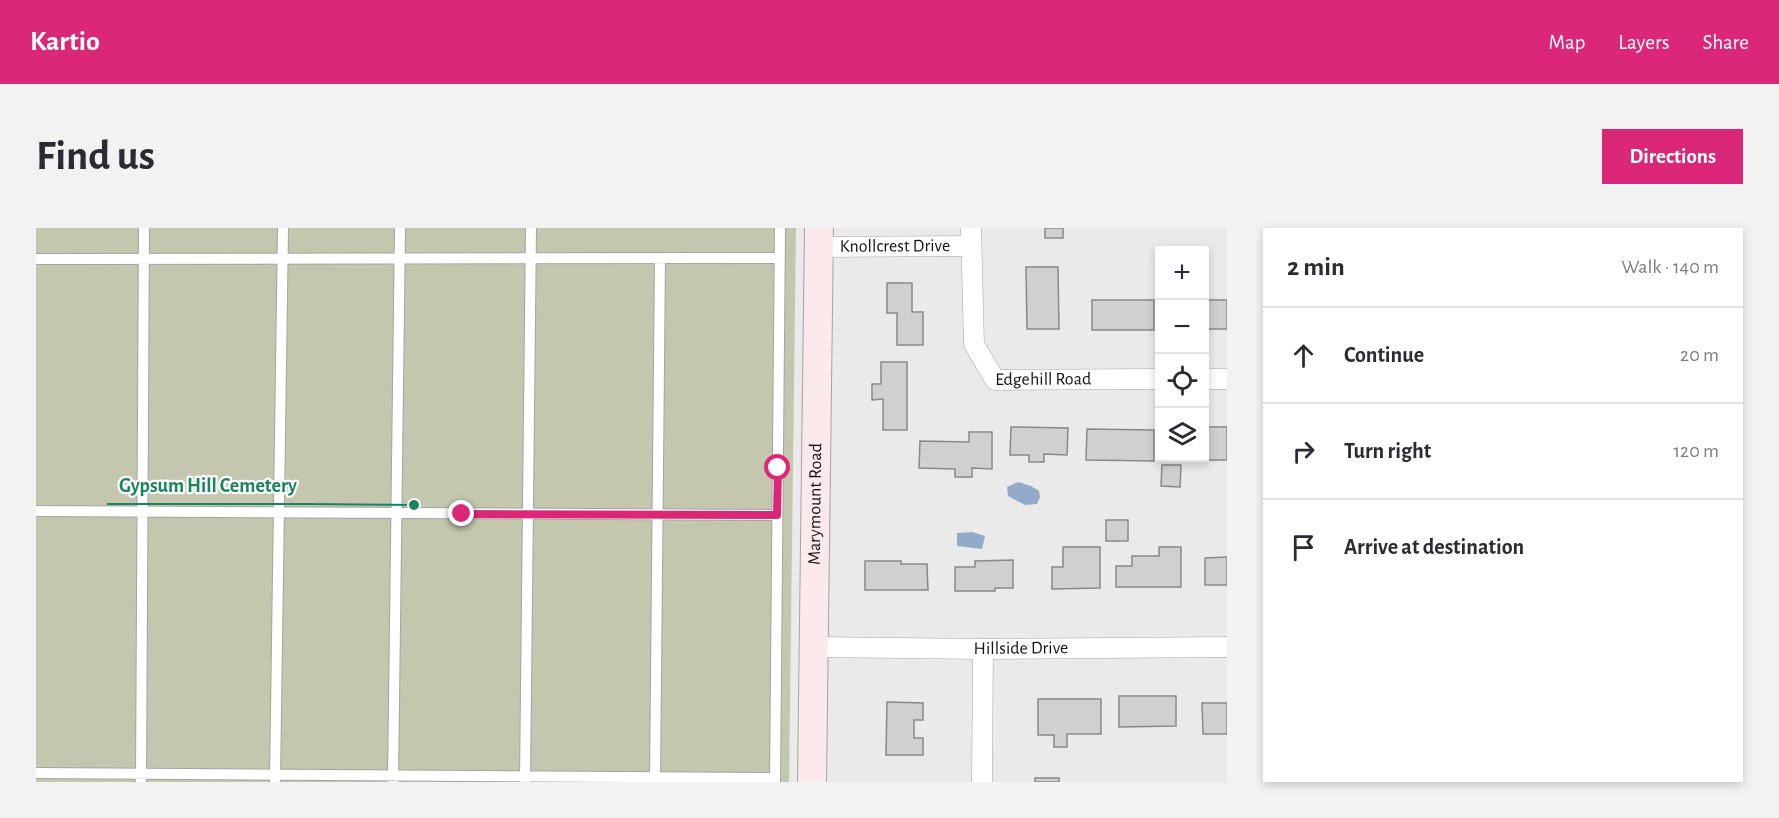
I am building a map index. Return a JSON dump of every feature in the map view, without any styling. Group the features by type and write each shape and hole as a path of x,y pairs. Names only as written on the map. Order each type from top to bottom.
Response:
{"street":[{"name":"Knollcrest Drive","path":"819,237 971,237"},
{"name":"Marymount Road","path":"812,782 819,237"},
{"name":"Edgehill Road","path":"971,237 974,344 995,380 1155,379"},
{"path":"1209,379 1227,379"},
{"name":"Hillside Drive","path":"815,647 983,649 1227,646"},
{"path":"982,782 983,649"}],"lane":[{"path":"141,778 144,228"},
{"path":"275,778 283,228"},
{"path":"393,779 400,228"},
{"path":"525,779 531,228"},
{"path":"36,773 141,778 775,780 780,228"},
{"path":"36,259 780,258"},
{"path":"655,780 660,259"},
{"path":"36,512 777,515"}],"green space":[{"path":"36,228 796,228 789,782 36,782"}],"water":[{"path":"1018,482 1039,491 1040,497 1037,504 1025,505 1008,496 1007,487"},
{"path":"972,532 985,536 982,549 957,546 957,533"}],"building":[{"path":"1045,228 1063,228 1063,238 1045,238"},
{"path":"1026,267 1058,267 1059,329 1027,329"},
{"path":"887,283 912,283 912,312 923,312 923,345 897,345 897,313 887,313"},
{"path":"1092,300 1154,300 1154,330 1092,330"},
{"path":"1209,300 1227,300 1227,329 1209,329"},
{"path":"881,362 907,362 907,430 883,430 883,399 872,400 872,384 881,384"},
{"path":"1011,427 1068,428 1067,455 1044,454 1044,462 1029,462 1029,455 1010,455"},
{"path":"1209,427 1227,427 1227,460 1209,460"},
{"path":"1087,429 1154,430 1154,461 1086,460"},
{"path":"969,432 992,432 992,469 972,468 972,477 955,477 955,469 919,468 920,441 969,442"},
{"path":"1162,465 1181,465 1180,487 1161,486"},
{"path":"1106,520 1128,520 1128,541 1106,541"},
{"path":"1063,547 1100,547 1100,588 1052,589 1052,567 1063,567"},
{"path":"1159,547 1181,547 1181,587 1116,587 1116,566 1132,566 1132,556 1159,556"},
{"path":"1227,557 1227,585 1205,585 1205,558"},
{"path":"1013,560 1013,588 995,588 995,591 955,591 955,567 975,567 975,561"},
{"path":"865,561 927,564 928,590 865,590"},
{"path":"1119,696 1176,696 1176,726 1119,727"},
{"path":"1038,699 1101,699 1101,734 1067,734 1067,747 1054,747 1054,735 1038,735"},
{"path":"887,702 923,703 923,720 914,720 914,738 923,738 923,755 886,755"},
{"path":"1202,703 1227,703 1227,734 1203,734"},
{"path":"1035,778 1059,778 1059,782 1035,782"}],"place":[{"name":"Gypsum Hill Cemetery","path":"414,505"}],"route":[{"path":"462,514 777,515 778,468"}]}
